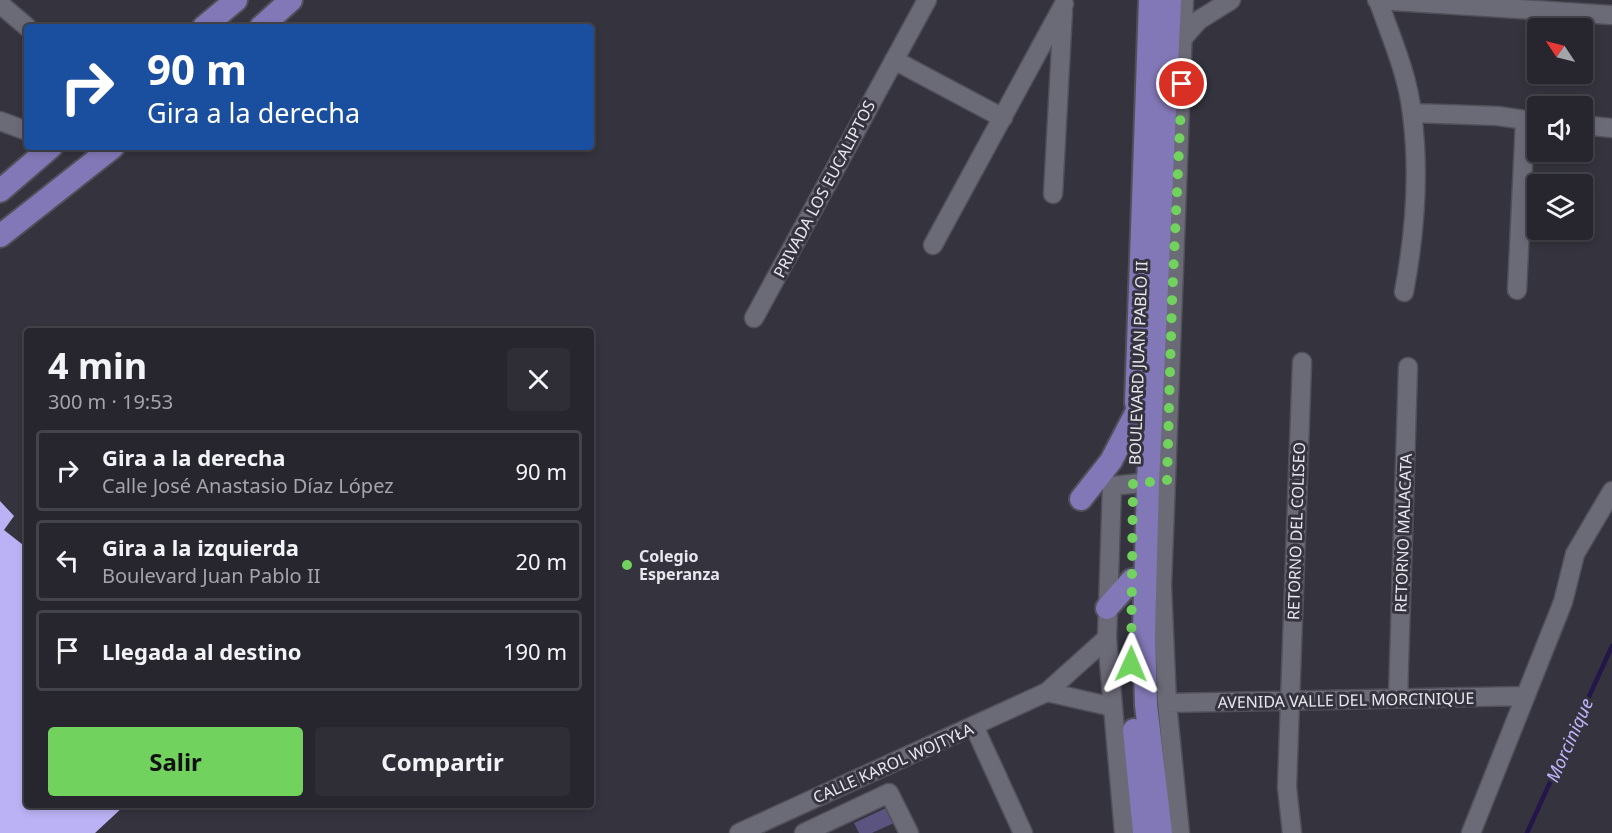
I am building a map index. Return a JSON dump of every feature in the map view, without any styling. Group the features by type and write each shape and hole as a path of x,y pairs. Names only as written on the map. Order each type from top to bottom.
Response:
{"main road":[{"path":"208,24 236,0"},
{"path":"264,24 291,0"},
{"name":"BOULEVARD JUAN PABLO II","path":"1143,832 1146,705 1136,413 1150,0"},
{"name":"BOULEVARD JUAN PABLO II","path":"1143,832 1131,706 1132,580 1158,275 1170,0"},
{"path":"0,191 48,150"},
{"path":"0,236 109,150"},
{"path":"1158,275 1172,301"},
{"path":"1081,499 1111,461 1136,413"},
{"path":"1107,608 1132,580"}],"street":[{"name":"PRIVADA LOS EUCALIPTOS","path":"754,318 927,0"},
{"name":"BOULEVARD JUAN PABLO II","path":"1180,833 1167,703 1162,586 1140,483 1172,301 1184,0"},
{"path":"1184,37 1199,20 1231,0"},
{"path":"1404,292 1414,236 1417,179 1412,112 1398,56 1377,0 1612,15"},
{"path":"933,245 1064,2"},
{"path":"1053,194 1064,2"},
{"path":"0,4 24,24"},
{"path":"894,60 1003,118"},
{"path":"1412,112 1498,116 1527,120"},
{"path":"0,121 24,130"},
{"path":"1593,126 1612,128"},
{"path":"1517,290 1527,160"},
{"name":"RETORNO DEL COLISEO","path":"1292,833 1287,788 1302,362"},
{"name":"RETORNO MALACATA","path":"1398,698 1408,367"},
{"path":"1140,483 1107,608 1107,638 1113,707 1143,832"},
{"path":"1471,833 1563,602 1575,554 1612,490"},
{"name":"CALLE KAROL WOJTYŁA","path":"739,833 1047,692 1107,638"},
{"path":"1047,692 1113,707"},
{"name":"AVENIDA VALLE DEL MORCINIQUE","path":"1167,703 1525,696"},
{"path":"974,726 1023,833"},
{"path":"846,784 857,808"},
{"path":"804,833 889,793 909,833"},
{"path":"822,795 834,819"}],"shaded area":[{"path":"886,808 894,823 872,833 859,833 854,823"}],"building":[{"path":"0,501 14,516 4,530 24,546 24,808 122,808 95,833 0,833"}],"waterway":[{"name":"Morcinique","path":"1527,833 1612,646"}],"place":[{"name":"Colegio Esperanza","path":"627,565"}],"route":[{"path":"1131,664 1133,483 1167,481 1182,84"}]}
